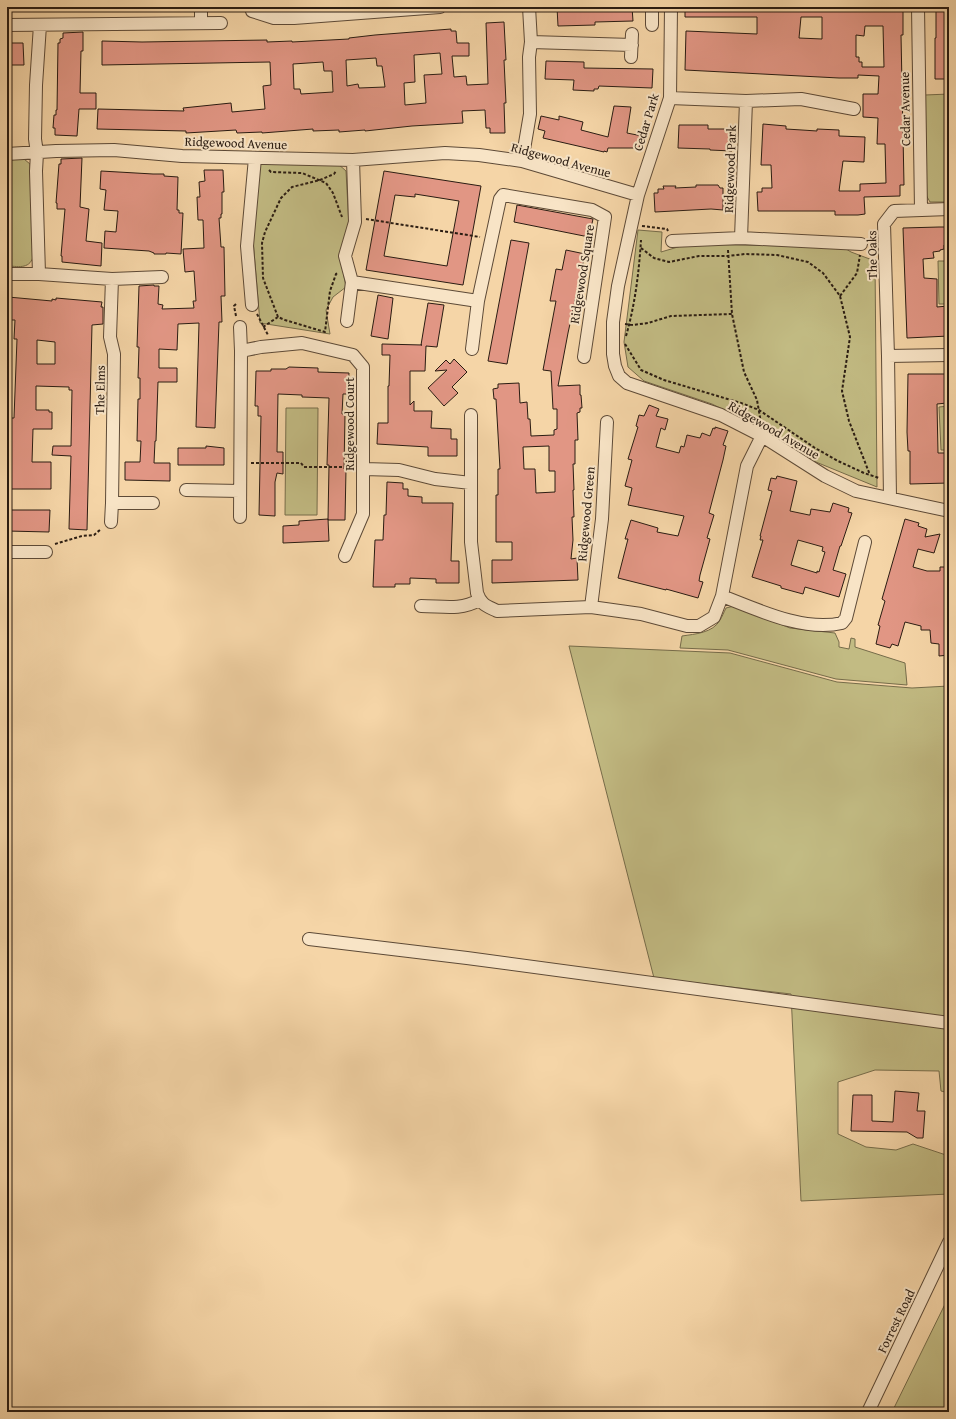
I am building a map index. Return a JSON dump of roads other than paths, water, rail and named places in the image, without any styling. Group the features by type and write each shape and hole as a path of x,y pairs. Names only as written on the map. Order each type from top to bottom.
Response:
{"street":[{"path":"201,7 201,23"},
{"path":"251,7 252,11 274,18 294,18 440,7"},
{"path":"522,161 530,114 528,57 531,42 529,7"},
{"path":"652,7 652,25"},
{"name":"Cedar Park","path":"638,195 670,98 671,7"},
{"name":"Cedar Avenue","path":"918,7 921,210"},
{"path":"7,25 220,24"},
{"path":"39,274 36,171 36,85 40,25"},
{"path":"531,42 632,46"},
{"path":"670,98 746,101 801,99 854,109"},
{"name":"Ridgewood Park","path":"741,238 746,101"},
{"name":"Ridgewood Avenue","path":"7,154 37,153 56,150 114,150 182,156 348,160 445,153 522,161 638,195 618,286 613,322 613,354 615,366 619,376 627,383 721,415 762,436 825,476 856,491 949,511"},
{"path":"252,305 247,246 255,158"},
{"path":"347,321 352,282 345,256 355,222 348,160"},
{"name":"Ridgewood Square","path":"472,349 478,301 491,238 500,199 504,195 592,210 605,217 584,357"},
{"name":"The Oaks","path":"890,498 884,224 894,211 949,209"},
{"path":"672,241 741,238 861,244"},
{"path":"7,274 39,274 112,279 162,277"},
{"name":"The Elms","path":"111,522 114,354 110,337 112,279"},
{"path":"352,282 478,301"},
{"path":"240,327 240,517"},
{"name":"Ridgewood Court","path":"241,351 302,343 353,355 363,367 363,514 345,556"},
{"path":"888,356 949,355"},
{"path":"471,414 471,542 479,600 497,611 591,607 641,614 687,626 699,626 714,617 722,596 747,466 762,436"},
{"name":"Ridgewood Green","path":"591,607 602,519 607,422"},
{"path":"364,468 399,470 435,479 471,483"},
{"path":"186,490 240,491"},
{"path":"112,503 153,503"},
{"path":"722,596 770,614 808,624 842,623 846,618 865,542"},
{"path":"7,552 46,552"},
{"path":"421,606 450,608 464,607 470,606 479,600"},
{"path":"309,939 467,958 949,1023"},
{"name":"Forrest Road","path":"868,1412 949,1242"}]}
